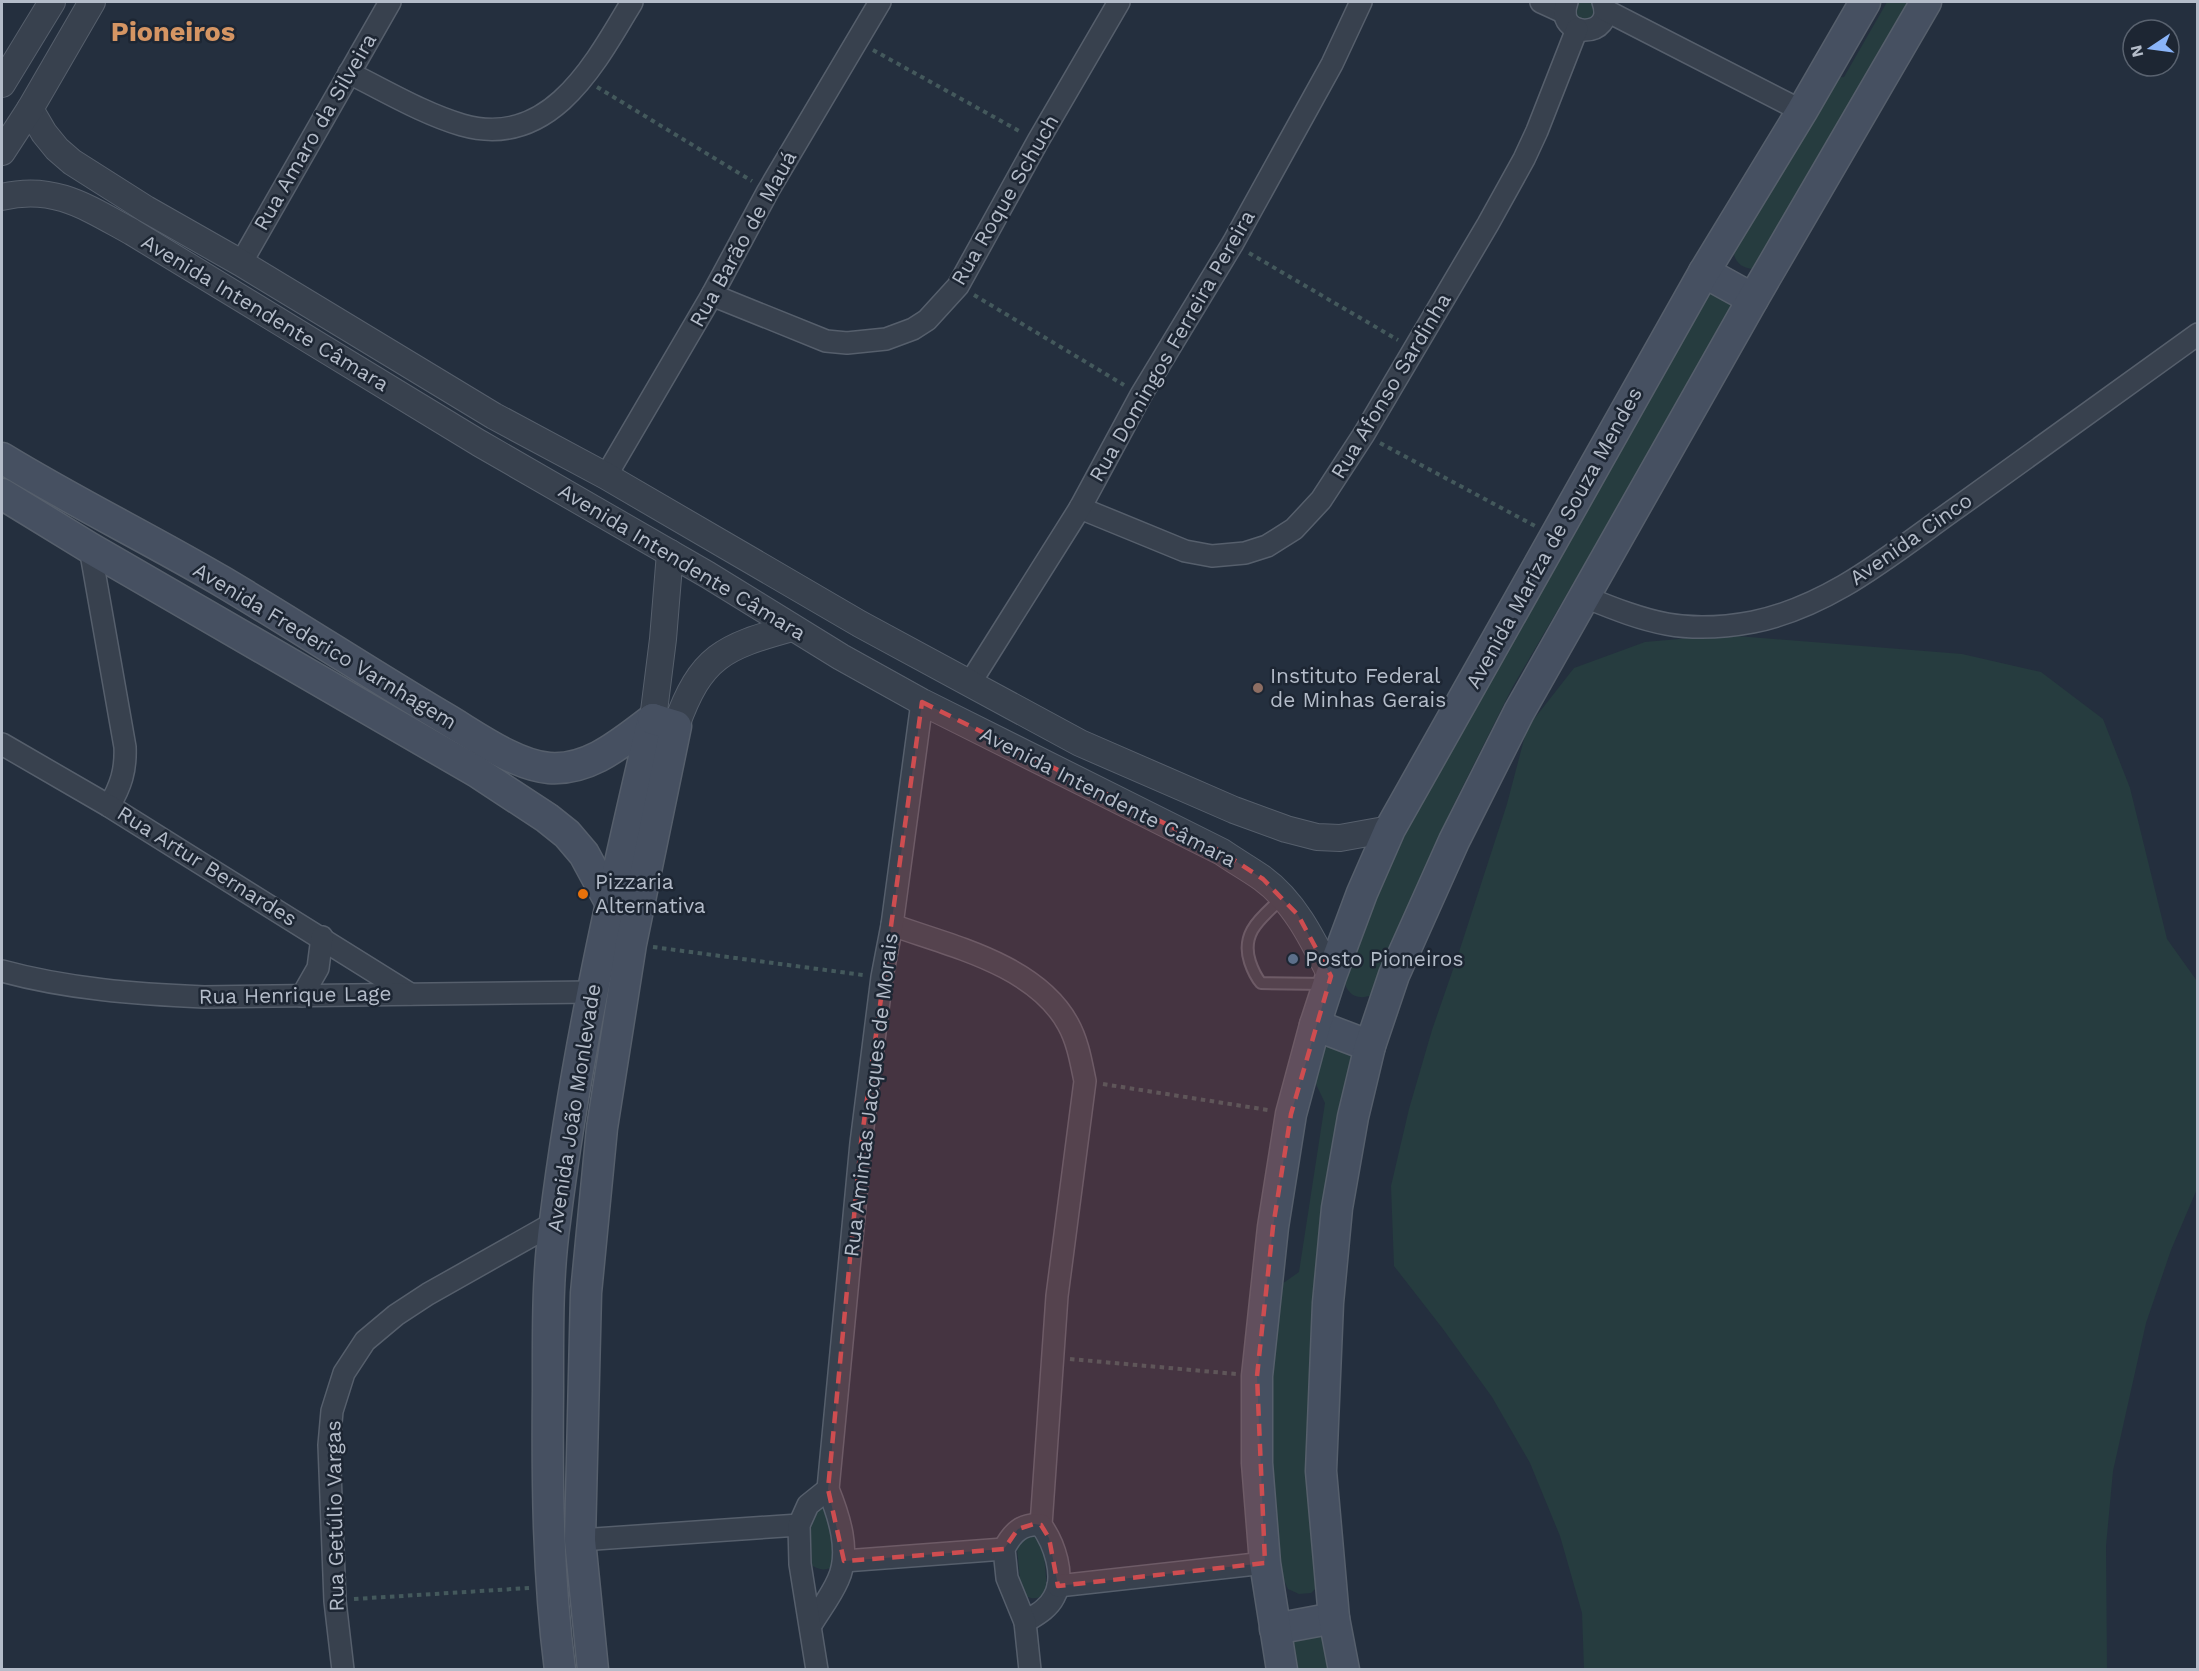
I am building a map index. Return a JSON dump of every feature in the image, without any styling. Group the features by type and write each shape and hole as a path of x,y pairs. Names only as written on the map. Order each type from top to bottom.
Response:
{"main road":[{"name":"Avenida Mariza de Souza Mendes","path":"1282,1670 1265,1563 1257,1463 1257,1376 1273,1227 1291,1114 1315,1025 1330,980 1362,893 1390,829 1704,272 1865,2"},
{"path":"1344,1670 1334,1618 1320,1471 1328,1303 1336,1208 1353,1117 1370,1046 1395,975 1454,841 1519,712 1753,299 1926,2"},
{"path":"1704,272 1753,299"},
{"name":"Avenida Frederico Varnhagem","path":"2,458 221,582 493,747 537,766 568,767 582,764 665,722"},
{"name":"Avenida Frederico Varnhagem","path":"2,494 90,548 477,772 547,818 567,834 585,854 610,902"},
{"name":"Avenida João Monlevade","path":"559,1665 547,1467 548,1330 554,1223 591,992 610,902 665,722"},
{"name":"Avenida João Monlevade","path":"592,1665 580,1540 586,1293 602,1128 665,722"},
{"path":"477,772 493,747"},
{"path":"1315,1025 1370,1046"},
{"path":"571,1118 578,1127 586,1131 602,1128"},
{"path":"1275,1629 1334,1618"},
{"path":"559,1665 592,1665"}],"street":[{"path":"2,84 52,2"},
{"path":"2,152 30,109 89,2"},
{"name":"Rua Amaro da Silveira","path":"241,263 390,2"},
{"path":"349,73 436,116 469,127 491,129 520,125 533,120 565,99 584,79 633,2"},
{"name":"Rua Barão de Mauá","path":"606,476 711,295 768,191 880,2"},
{"name":"Rua Roque Schuch","path":"711,295 826,341 847,344 886,339 913,329 927,320 958,286 1038,141 1119,2"},
{"name":"Rua Domingos Ferreira Pereira","path":"970,683 1080,508 1141,395 1233,243 1332,64 1361,2"},
{"path":"1541,2 1570,14 1587,31 1596,27 1603,20 1604,6 1802,111"},
{"name":"Rua Afonso Sardinha","path":"1080,508 1185,551 1212,556 1245,553 1267,546 1281,540 1309,516 1364,434 1524,159 1553,93 1570,14"},
{"name":"Avenida Intendente Câmara","path":"30,109 44,133 72,162 146,209 241,263 494,416 606,476 860,624 1080,743 1234,810 1286,829 1317,837 1340,838 1390,829"},
{"name":"Avenida Intendente Câmara","path":"2,197 26,193 58,196 78,203 132,232 479,443 670,553 841,657 922,702 1222,852 1263,879 1283,897 1311,936 1330,980"},
{"path":"132,232 146,209"},
{"name":"Avenida Cinco","path":"1586,597 1647,621 1695,628 1753,622 1809,605 1870,569 2198,334"},
{"path":"479,443 494,416"},
{"path":"90,548 125,747 126,763 123,777 109,806"},
{"name":"Avenida João Monlevade","path":"665,722 663,639 670,553"},
{"path":"841,657 860,624"},
{"name":"Avenida João Monlevade","path":"665,722 685,701 694,682 708,665 730,649 756,638 792,628"},
{"name":"Rua Amintas Jacques de Morais","path":"811,1625 839,1580 844,1561 838,1520 828,1489 861,1143 882,977 892,925 922,702"},
{"path":"1064,773 1080,743"},
{"name":"Rua Artur Bernardes","path":"2,744 109,806 410,994"},
{"path":"892,925 993,962 1044,992 1072,1032 1085,1082 1057,1296 1041,1524 1054,1551 1058,1586 1049,1604 1025,1622"},
{"path":"302,996 318,968 322,938"},
{"name":"Rua Henrique Lage","path":"2,971 83,987 150,995 302,996 591,992"},
{"name":"Rua Getúlio Vargas","path":"343,1670 335,1600 329,1445 332,1411 344,1373 365,1341 396,1315 428,1294 554,1223"},
{"path":"817,1670 800,1564 799,1525 808,1505 828,1489"},
{"path":"1030,1670 1025,1622 1007,1578 1004,1549 1018,1529 1028,1524 1041,1524"},
{"path":"580,1540 799,1525"},
{"path":"844,1561 1004,1549"},
{"path":"1058,1586 1265,1563"}],"lane":[{"path":"1283,897 1255,925 1248,937 1248,955 1254,975 1261,983 1330,980"}],"path":[{"path":"857,42 1038,141"},
{"path":"584,79 768,191"},
{"path":"1233,243 1413,349"},
{"path":"958,286 1141,395"},
{"path":"1364,434 1554,536"},
{"path":"631,944 882,977"},
{"path":"1085,1082 1291,1114"},
{"path":"1053,1357 1257,1376"},
{"path":"335,1600 553,1587"}],"highlighted area":[{"path":"922,702 1222,852 1263,879 1298,915 1331,976 1291,1114 1273,1227 1257,1376 1265,1563 1058,1586 1049,1538 1041,1525 1034,1524 1018,1529 1004,1549 844,1561 828,1489 861,1143"}],"green space":[{"path":"1570,2 1593,2 1595,14 1585,24 1567,8"},
{"path":"1887,2 1911,2 1755,269 1743,266 1735,258 1733,249 1830,78 1844,77"},
{"path":"1713,291 1736,305 1512,688 1451,810 1372,995 1357,997 1353,995 1347,989 1344,979 1375,892 1420,794 1708,294"},
{"path":"1724,635 1962,654 2041,672 2103,719 2130,788 2167,939 2197,981 2197,1189 2171,1250 2146,1323 2113,1471 2106,1546 2107,1669 1584,1669 1582,1613 1560,1536 1530,1463 1492,1397 1394,1266 1391,1186 1409,1109 1432,1030 1507,804 1527,728 1574,668 1645,642"},
{"path":"1323,1044 1356,1051 1320,1584 1311,1593 1299,1594 1288,1589 1280,1572 1272,1476 1271,1374 1282,1284 1299,1272 1325,1103 1313,1078"},
{"path":"828,1499 836,1565 823,1569 810,1564 807,1505"},
{"path":"1042,1530 1047,1589 1038,1598 1031,1598 1021,1591 1016,1537"},
{"path":"1324,1633 1335,1669 1298,1669 1293,1639"}],"place":[{"name":"Instituto Federal de Minhas Gerais","path":"1258,688"},
{"name":"Pizzaria Alternativa","path":"583,894"},
{"name":"Posto Pioneiros","path":"1293,959"}],"district":[{"name":"Pioneiros","path":"173,32"}]}
